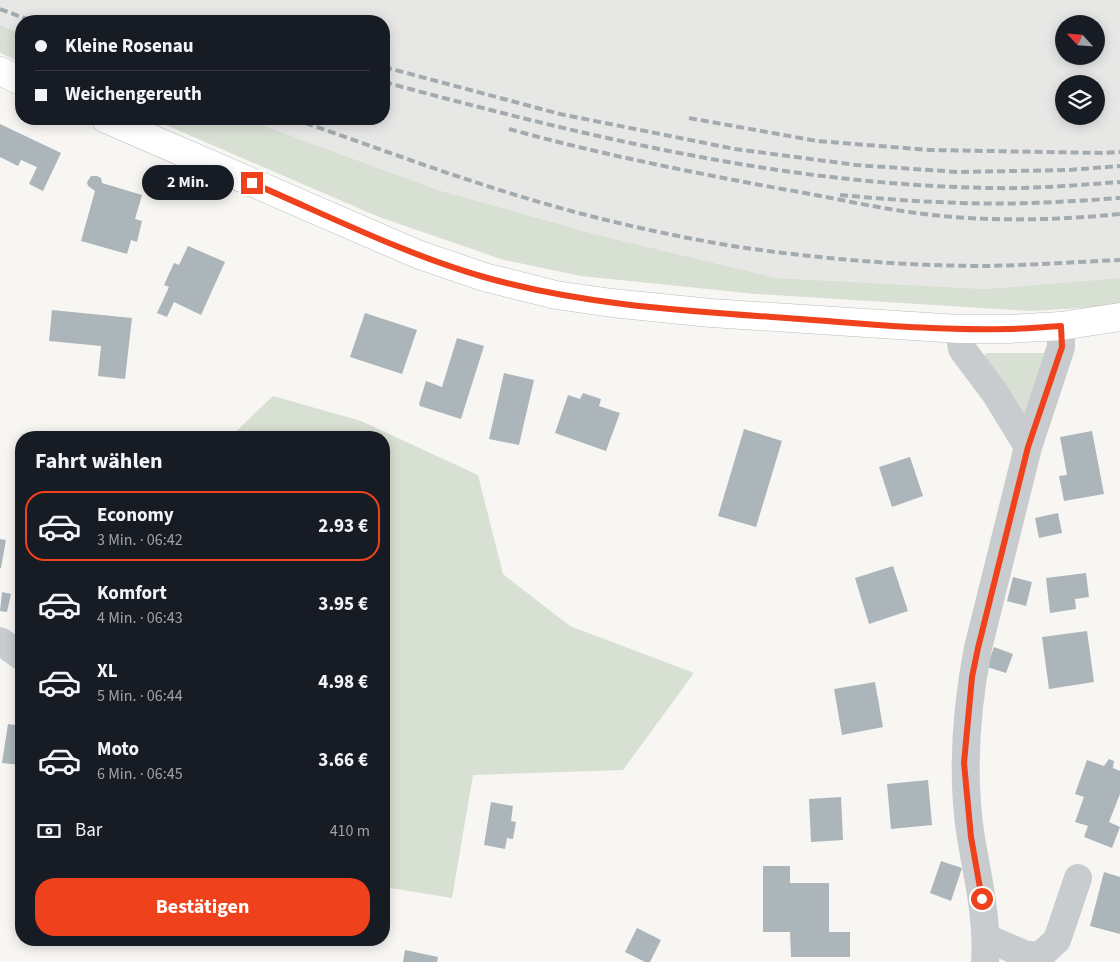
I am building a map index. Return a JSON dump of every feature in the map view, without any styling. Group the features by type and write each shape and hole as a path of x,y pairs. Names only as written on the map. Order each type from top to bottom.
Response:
{"main road":[{"path":"0,71 15,77"},
{"path":"120,125 417,254 484,277 556,295 612,303 711,312 959,329 1061,326 1120,317"}],"street":[{"path":"1061,326 1062,347 1028,447 972,677 964,763 971,837 979,880 986,950 1034,956 1043,953 1057,940 1078,878"},
{"path":"959,329 962,349 995,393 1028,447"},
{"path":"0,641 15,652"}],"shaded area":[{"path":"0,0 1120,0 1120,278 986,289 777,278 598,235 438,190 261,125 390,125 390,15 15,15 15,31 0,25"},
{"path":"0,25 15,31 15,59 0,53"},
{"path":"166,125 261,125 438,190 598,235 777,278 986,289 1120,278 1120,303 1099,307 1031,311 756,294 581,276 504,260 379,217"},
{"path":"986,353 1046,353 1026,421 982,360"},
{"path":"273,396 361,421 383,431 236,431"},
{"path":"390,434 478,475 503,574 570,626 694,673 623,770 473,775 452,898 390,888"}],"building":[{"path":"0,124 61,153 43,191 29,184 37,167 21,160 18,166 0,157"},
{"path":"91,176 101,178 102,183 142,195 135,219 142,221 137,242 131,240 127,254 81,241 95,191 88,186 87,182"},
{"path":"188,246 225,262 201,315 174,302 167,317 157,313 169,287 164,285 174,263 179,265"},
{"path":"52,310 132,318 125,379 98,376 101,346 49,341"},
{"path":"365,313 417,330 402,374 350,357"},
{"path":"457,338 484,346 461,419 420,406 419,404 426,381 442,387"},
{"path":"504,373 534,380 519,445 489,439"},
{"path":"583,393 601,399 599,406 620,413 606,451 555,433 568,395 580,399"},
{"path":"744,429 782,441 756,527 718,516"},
{"path":"1092,431 1104,494 1064,501 1059,476 1067,475 1060,437"},
{"path":"910,457 923,496 892,507 879,467"},
{"path":"1058,513 1062,533 1039,538 1035,518"},
{"path":"0,539 6,540 1,568 0,568"},
{"path":"893,566 908,611 869,624 855,578"},
{"path":"1086,573 1089,597 1075,599 1076,609 1050,613 1046,578"},
{"path":"1013,577 1032,582 1026,606 1007,601"},
{"path":"2,592 11,594 7,612 0,611"},
{"path":"1087,631 1094,682 1049,689 1042,637"},
{"path":"994,647 1013,654 1006,673 987,667"},
{"path":"875,682 883,727 842,735 834,689"},
{"path":"8,724 15,725 15,764 2,763"},
{"path":"1109,759 1114,761 1113,768 1120,771 1120,794 1109,822 1120,827 1112,848 1084,837 1088,826 1075,822 1084,797 1075,794 1087,760 1104,766"},
{"path":"928,780 932,825 891,829 887,784"},
{"path":"841,797 843,840 811,842 809,799"},
{"path":"491,802 513,806 511,821 516,822 513,839 507,838 505,849 484,845"},
{"path":"941,861 962,868 951,901 930,893"},
{"path":"763,866 790,866 790,883 829,883 829,932 850,932 850,957 791,957 790,932 763,932"},
{"path":"1104,872 1120,877 1120,934 1090,926"},
{"path":"637,928 661,940 650,962 645,962 625,952"},
{"path":"405,950 438,957 437,962 403,962"}],"railway":[{"path":"0,9 16,15"},
{"path":"390,69 560,114 735,149 856,165 958,172 1068,170 1120,166"},
{"path":"390,84 534,121 609,138 685,154 837,178 914,185 992,188 1120,182"},
{"path":"689,118 817,141 930,150 1120,152"},
{"path":"311,125 462,178 573,212 739,247 863,261 926,265 988,266 1120,260"},
{"path":"509,129 577,147 679,169 909,212 988,219 1067,218 1120,214"},
{"path":"840,195 960,203 1043,203 1120,198"}],"route":[{"path":"252,183 417,254 484,277 556,295 612,303 711,312 959,329 1061,326 1062,347 1028,447 972,677 964,763 971,837 982,899"}]}
